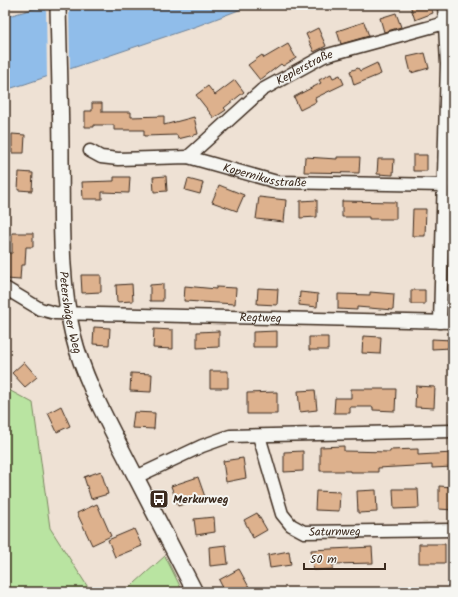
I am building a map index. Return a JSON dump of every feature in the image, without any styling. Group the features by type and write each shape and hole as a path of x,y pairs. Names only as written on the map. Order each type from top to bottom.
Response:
{"street":[{"name":"Petershäger Weg","path":"58,5 62,248 68,313 83,366 105,416 195,592"},
{"path":"440,322 444,185 450,64 444,5"},
{"name":"Keplerstraße","path":"188,157 262,90 324,56 445,23"},
{"name":"Kopernikusstraße","path":"90,151 101,157 118,159 188,157 277,182 444,185"},
{"name":"Regtweg","path":"5,288 40,309 56,313 453,322"},
{"path":"136,477 202,446 230,436 453,431"},
{"name":"Saturnweg","path":"259,436 282,514 291,526 304,532 453,530"}],"green space":[{"path":"5,388 33,403 50,528 91,592 5,592"},
{"path":"165,556 183,592 125,592"}],"water":[{"path":"47,5 252,5 197,26 5,90 5,17"}],"pier":[{"path":"46,5 69,5 70,71 47,79"}],"building":[{"path":"410,5 430,5 433,13 415,20"},
{"path":"396,13 401,27 384,32 380,18"},
{"path":"364,22 369,36 341,44 337,31"},
{"path":"318,28 326,46 314,52 306,34"},
{"path":"288,44 296,58 283,66 281,64 260,80 248,65 262,55 264,58"},
{"path":"425,53 429,68 411,73 407,57"},
{"path":"377,63 381,74 354,85 350,71 358,68 360,71"},
{"path":"331,74 333,78 340,75 344,84 315,98 316,102 300,110 294,97 321,83 319,80"},
{"path":"235,80 244,92 224,108 226,110 214,118 196,95 208,86 215,95"},
{"path":"92,103 102,103 102,112 131,112 131,117 164,116 164,125 194,117 198,134 178,139 177,135 144,136 144,130 114,130 114,125 94,125 94,127 85,127 85,111 92,111"},
{"path":"12,134 25,135 24,153 12,153"},
{"path":"413,155 427,155 427,171 413,171"},
{"path":"305,157 337,159 337,157 360,157 359,173 304,172"},
{"path":"378,159 394,159 393,175 377,174"},
{"path":"19,172 33,173 32,191 18,190"},
{"path":"166,176 167,191 154,192 153,177"},
{"path":"114,177 130,177 129,193 102,192 102,199 83,199 82,182 114,181"},
{"path":"188,179 203,183 200,194 185,190"},
{"path":"219,185 244,195 237,211 212,202"},
{"path":"259,197 286,200 284,222 256,219"},
{"path":"317,200 317,217 300,218 300,201"},
{"path":"342,201 396,202 396,219 342,217"},
{"path":"413,209 426,209 425,236 412,236"},
{"path":"12,233 33,233 33,247 26,247 25,265 21,265 20,280 6,279 7,253 12,253"},
{"path":"81,275 101,275 101,292 82,293"},
{"path":"132,284 133,301 117,302 116,285"},
{"path":"163,284 163,301 150,301 150,285"},
{"path":"185,286 216,289 216,287 236,288 235,304 184,301"},
{"path":"258,288 278,289 277,305 257,304"},
{"path":"411,290 425,290 425,304 411,304"},
{"path":"300,292 318,294 317,307 299,305"},
{"path":"370,292 394,294 393,310 357,307 357,310 338,309 338,294 370,295"},
{"path":"94,327 110,328 109,345 93,344"},
{"path":"154,329 173,330 173,349 153,348"},
{"path":"219,331 219,347 197,348 197,332"},
{"path":"277,331 277,347 253,347 253,332"},
{"path":"363,336 381,337 380,354 362,353"},
{"path":"309,337 328,337 328,350 309,350"},
{"path":"432,339 452,340 451,348 432,349"},
{"path":"24,362 37,377 25,387 12,373"},
{"path":"210,371 228,371 228,388 210,388"},
{"path":"131,373 152,374 151,392 130,391"},
{"path":"416,386 435,387 434,408 415,407"},
{"path":"351,389 396,389 395,411 373,410 373,407 350,407 350,413 334,413 335,398 351,398"},
{"path":"315,390 317,410 300,412 298,391"},
{"path":"277,392 277,414 247,414 247,393"},
{"path":"61,406 70,426 57,432 48,413"},
{"path":"134,412 155,413 154,429 132,428"},
{"path":"344,446 344,451 390,452 390,450 418,449 418,455 453,453 453,467 432,468 432,465 378,468 378,472 320,471 320,447"},
{"path":"303,451 303,471 284,472 284,452"},
{"path":"243,458 246,478 226,482 223,461"},
{"path":"101,471 108,494 91,499 84,477"},
{"path":"198,477 205,497 178,506 171,486"},
{"path":"439,486 453,487 453,510 439,509"},
{"path":"393,489 418,489 419,508 394,509"},
{"path":"376,490 377,512 358,513 357,491"},
{"path":"316,491 340,492 339,511 315,510"},
{"path":"97,504 111,536 92,545 77,513"},
{"path":"257,513 267,530 253,538 244,520"},
{"path":"214,517 215,532 196,535 194,519"},
{"path":"134,529 142,546 115,557 108,540"},
{"path":"419,544 445,544 445,563 419,563"},
{"path":"226,545 228,564 210,566 209,547"},
{"path":"372,547 373,563 333,564 333,569 313,570 311,550"},
{"path":"289,551 291,565 270,568 268,555"},
{"path":"239,569 249,587 239,592 225,592 219,580"}],"place":[{"name":"Merkurweg","path":"159,499"}]}
